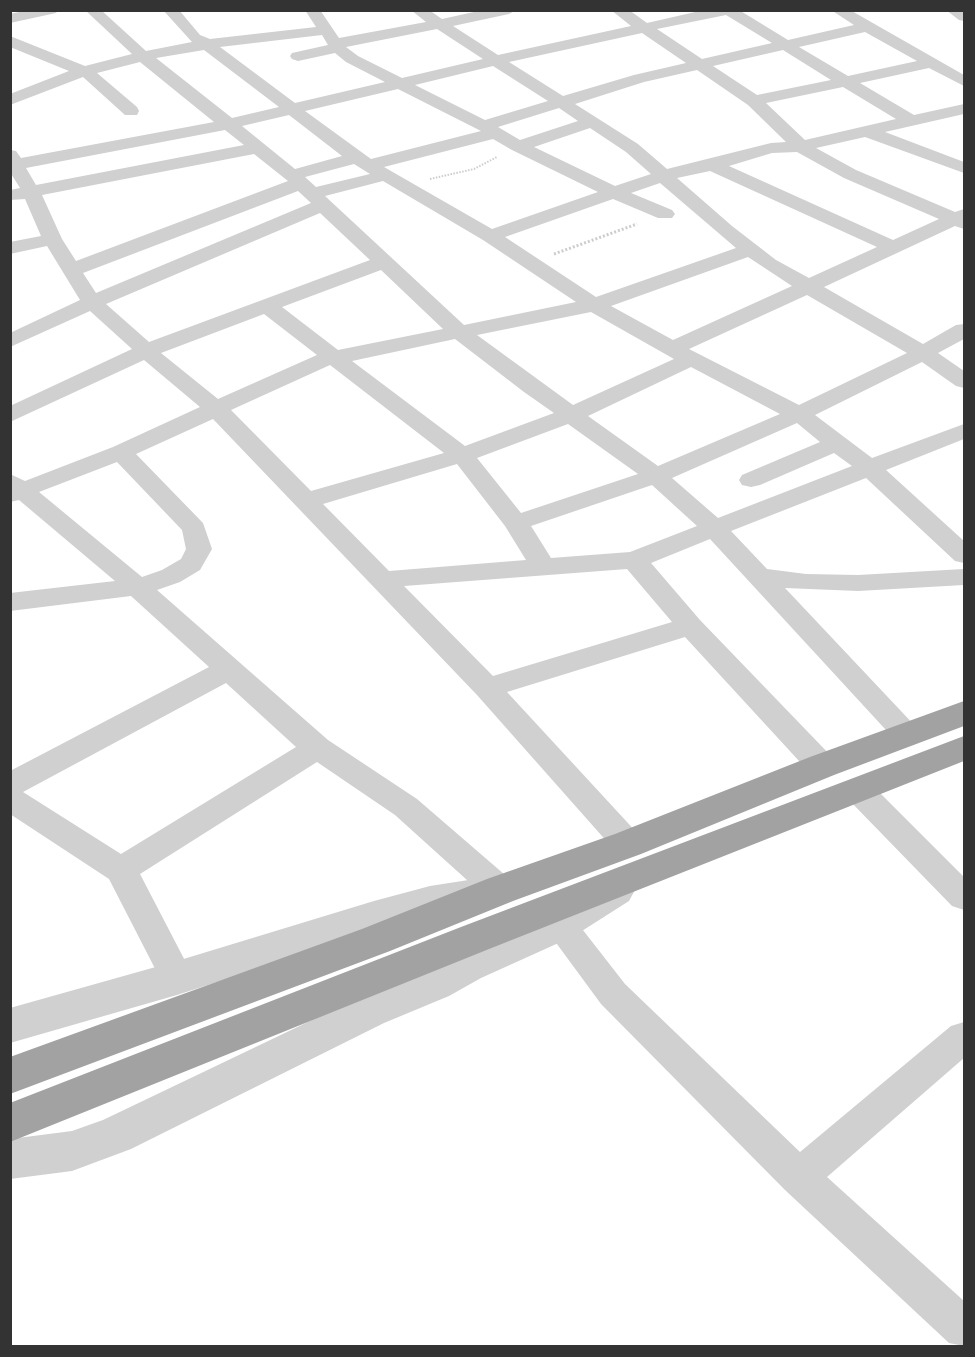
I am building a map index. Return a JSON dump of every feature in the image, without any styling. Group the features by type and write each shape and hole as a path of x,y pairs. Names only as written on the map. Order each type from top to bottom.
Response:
{"highway":[{"path":"10,1123 54,1107 635,859 822,766 964,713"},
{"path":"29,1070 376,940 500,890 635,859 859,791 964,748"}],"street":[{"path":"10,18 51,10"},
{"path":"170,10 191,34 363,162 490,236 594,305 681,354 799,414 868,467 964,555"},
{"path":"312,10 334,41 352,59 490,130 518,147 612,192 665,214"},
{"path":"418,10 632,148 750,250 805,286 923,353 964,381"},
{"path":"618,10 754,101 801,146 832,166 962,219"},
{"path":"10,1160 72,1151 116,1135 370,1011 435,984 467,966 560,925 635,859 487,688 216,409 146,351 92,302 21,194 14,160 229,124 538,50 728,10 911,121"},
{"path":"952,10 964,17"},
{"path":"94,11 143,56 307,189 459,332 656,476 715,529 907,735"},
{"path":"840,11 931,63 960,75"},
{"path":"10,100 84,71 143,56 207,44 334,41 439,24 487,12 508,18"},
{"path":"16,331 92,302 363,162 490,130 621,83 865,27"},
{"path":"522,38 538,50"},
{"path":"10,41 84,71 131,111"},
{"path":"297,56 334,41"},
{"path":"754,101 931,63"},
{"path":"490,236 665,175 712,165 771,148 801,146 964,109"},
{"path":"518,147 592,122"},
{"path":"868,132 964,168"},
{"path":"21,194 257,148"},
{"path":"712,165 892,247"},
{"path":"72,270 307,189 386,176"},
{"path":"305,501 462,455 571,415 805,286 962,219"},
{"path":"10,248 52,239"},
{"path":"15,488 121,452 293,371 333,357 594,305 750,250"},
{"path":"10,415 146,351 384,262"},
{"path":"266,305 462,455 516,524 543,566"},
{"path":"516,524 656,476 799,414 923,353 964,330"},
{"path":"380,580 634,560 964,431"},
{"path":"751,480 837,443"},
{"path":"10,602 138,587 171,576 191,564 199,549 198,538 187,519 121,452"},
{"path":"15,488 138,587 317,748 406,807 500,890"},
{"path":"634,560 690,626 822,766"},
{"path":"759,576 806,582 858,583 964,577"},
{"path":"487,688 690,626"},
{"path":"10,785 229,669"},
{"path":"121,870 317,748"},
{"path":"859,791 964,897"},
{"path":"10,798 121,870 177,978"},
{"path":"10,1026 177,978 374,916 430,901 500,890"},
{"path":"560,925 613,994 799,1177 964,1328"},
{"path":"799,1177 964,1037"}],"path":[{"path":"403,185 474,169 518,147"},
{"path":"531,263 665,214"}]}
